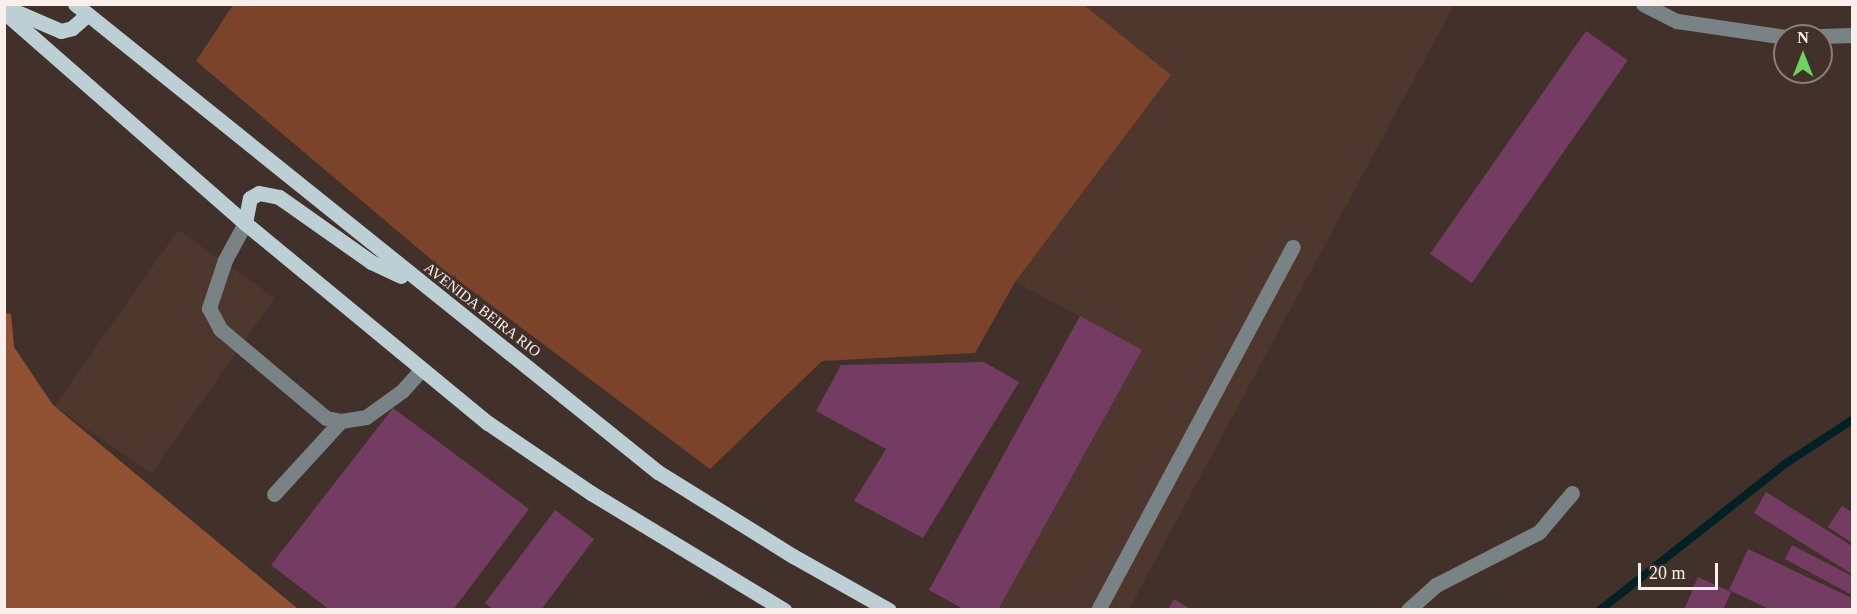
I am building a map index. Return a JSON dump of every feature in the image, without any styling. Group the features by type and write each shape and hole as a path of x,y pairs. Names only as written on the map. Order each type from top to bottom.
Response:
{"main road":[{"name":"AVENIDA BEIRA RIO","path":"75,4 423,286 658,472 793,556 890,609"},
{"path":"4,5 43,26 61,31 72,28 87,15"},
{"path":"4,12 245,223 488,423 591,493 784,609"},
{"path":"245,223 245,208 254,195 279,197 371,262 423,286"}],"lane":[{"path":"1643,4 1677,21 1773,35"},
{"path":"1833,36 1852,35"},
{"path":"245,223 225,260 209,308 220,329 326,418 341,421 366,417 402,391 422,369"},
{"path":"1098,609 1293,247"},
{"path":"274,494 341,421"},
{"path":"1408,609 1436,585 1539,532 1572,493"}],"shaded area":[{"path":"233,5 1084,5 1171,75 1015,282 975,353 822,361 710,469 439,266 196,61"},
{"path":"1084,5 1454,5 1129,609 998,610 1142,350 1015,282 1171,75"},
{"path":"178,230 275,298 151,474 55,406"},
{"path":"5,313 11,314 14,347 53,405 298,609 5,609"}],"building":[{"path":"1586,31 1628,60 1472,283 1430,254"},
{"path":"1080,316 1142,350 998,610 965,610 929,590"},
{"path":"984,362 1019,382 923,538 854,501 886,449 816,411 841,365"},
{"path":"393,408 529,509 453,610 330,610 271,565"},
{"path":"1766,492 1852,546 1852,574 1754,513"},
{"path":"1842,506 1852,512 1852,543 1828,527"},
{"path":"555,510 594,539 541,610 494,610 485,603"},
{"path":"1792,545 1852,576 1852,595 1785,559"},
{"path":"1748,549 1852,598 1851,610 1771,610 1729,590"},
{"path":"1698,577 1731,592 1723,610 1684,610"},
{"path":"1174,599 1192,610 1168,610"}],"waterway":[{"path":"1600,610 1785,464 1852,420"}]}
